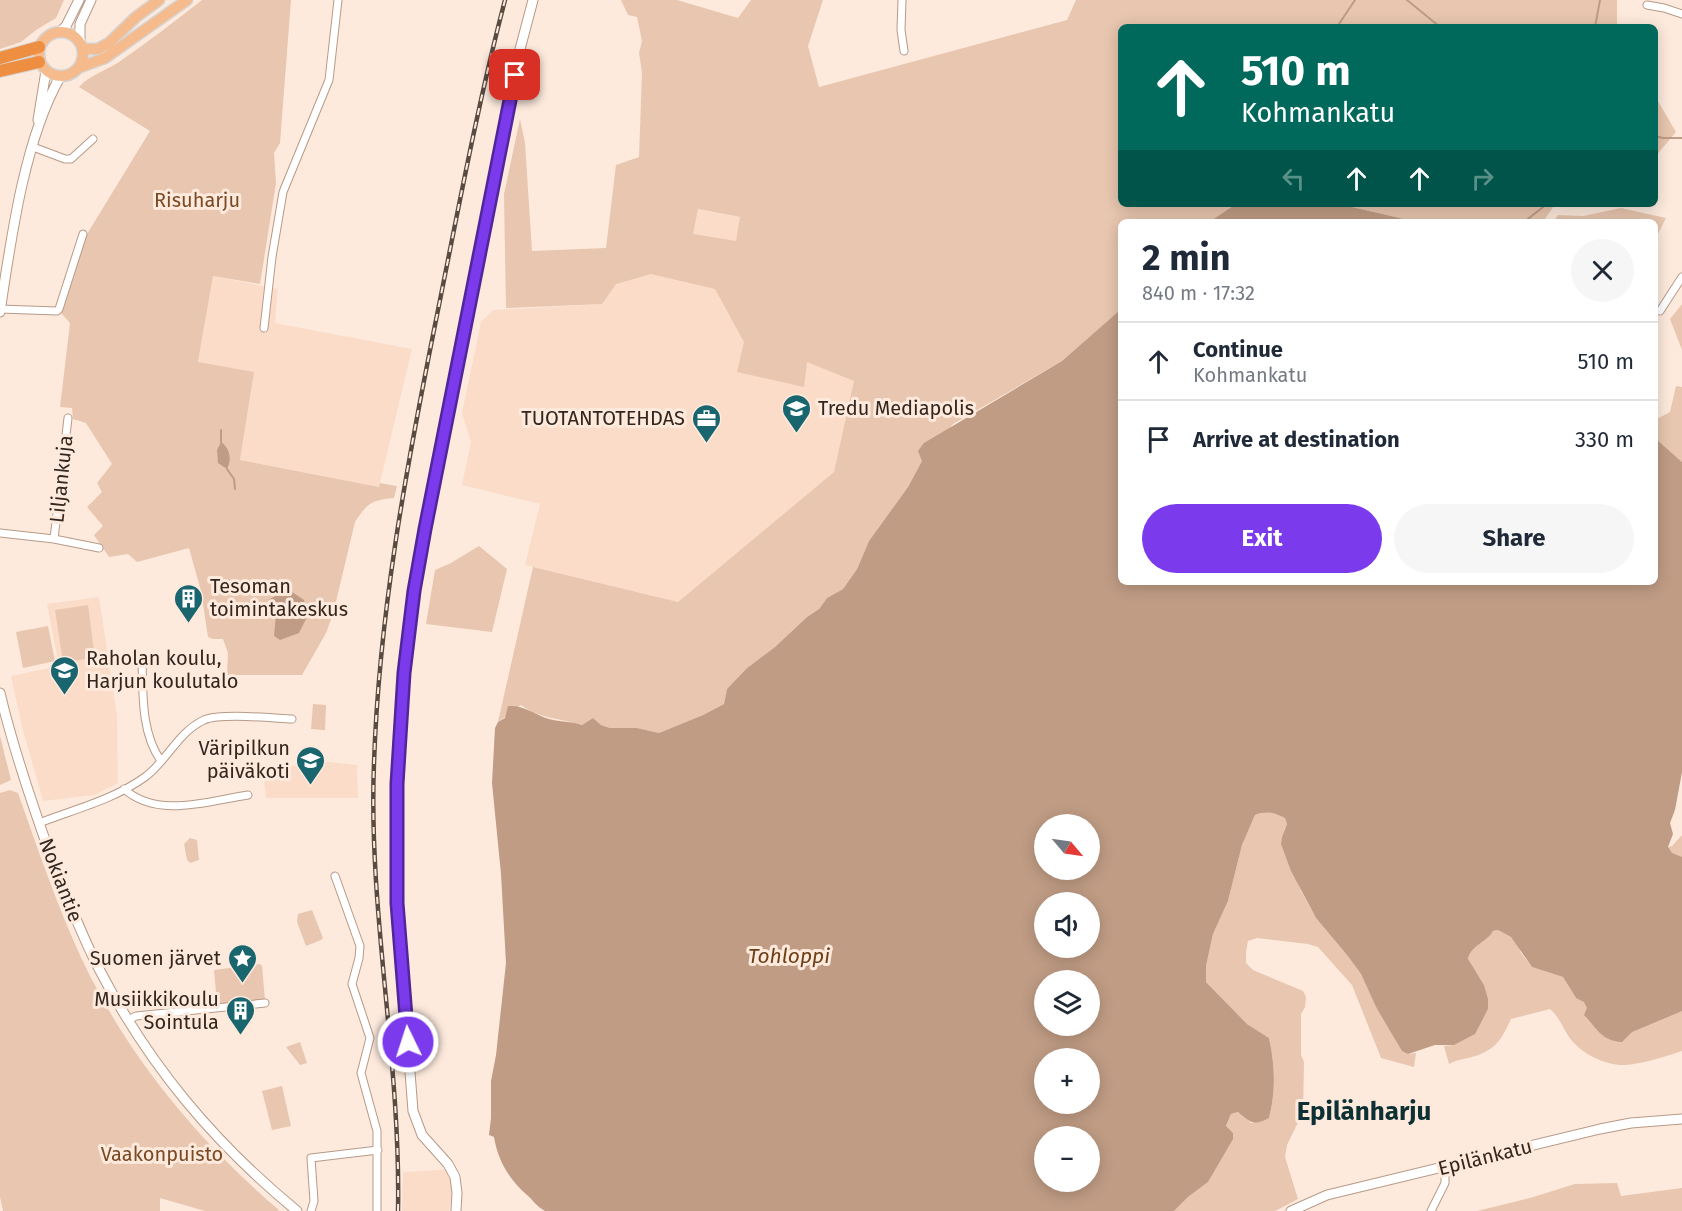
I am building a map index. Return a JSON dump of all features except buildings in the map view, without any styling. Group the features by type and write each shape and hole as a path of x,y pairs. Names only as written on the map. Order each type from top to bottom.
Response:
{"highway":[{"path":"0,58 39,46"},
{"path":"0,71 43,67"}],"main road":[{"path":"159,0 136,17 109,43 98,49 81,45 68,33 60,31 47,37 39,46 43,67 60,77 105,58 187,0"},
{"path":"78,68 81,45"}],"street":[{"path":"60,31 66,26 79,0"},
{"path":"81,45 80,24 91,0"},
{"path":"264,328 272,257 283,192 329,80 338,0"},
{"path":"456,1211 458,1193 455,1177 448,1164 422,1135 413,1111 397,903 397,784 404,673 414,591 441,450 519,53 533,0"},
{"path":"902,0 904,51"},
{"path":"1647,5 1682,14"},
{"path":"38,129 43,67"},
{"path":"60,77 52,92 33,147 11,237 0,310 57,311 83,234"},
{"path":"33,147 65,159 71,159 93,139"},
{"path":"1660,311 1682,277"},
{"name":"Liljankuja","path":"54,539 68,418"},
{"path":"0,533 54,539 99,548"},
{"path":"142,661 147,730 161,761"},
{"name":"Nokiantie","path":"0,693 16,755 39,823 81,931 128,1020 160,1068 206,1125 242,1164 297,1211"},
{"path":"39,823 104,800 145,777 191,728 206,719 225,717 292,719"},
{"path":"124,789 138,800 181,806 248,795"},
{"path":"335,876 360,946 352,984 370,1038 361,1073 377,1131 377,1211"},
{"path":"128,1020 136,1016 265,1003"},
{"name":"Epilänkatu","path":"1291,1211 1327,1194 1600,1129 1631,1123 1682,1119"},
{"path":"311,1211 314,1201 310,1158 378,1150"},
{"path":"1431,1211 1446,1182 1445,1167"}],"shaded area":[{"path":"659,202 798,228 902,329 834,472 678,602 525,565 540,504 462,485 471,442 462,413 481,322 493,310 602,304"},
{"path":"213,276 278,289 275,323 412,349 379,487 240,460 254,372 198,363"},
{"name":"Raholan koulu, Harjun koulutalo","path":"99,597 117,716 118,783 94,795 43,801 22,727 11,676 59,666 47,604"},
{"name":"Väripilkun päiväkoti","path":"320,761 357,765 358,798 266,798 263,772"},
{"path":"456,1169 449,1211 402,1211 403,1172"}],"green space":[{"path":"0,0 64,0 56,18 21,42 0,49"},
{"name":"Risuharju","path":"202,0 291,0 280,143 274,153 276,183 260,284 213,276 198,362 254,372 240,460 379,487 380,483 397,486 394,498 371,504 355,522 333,614 326,633 302,675 227,675 228,653 223,639 208,637 201,591 189,548 137,562 128,554 109,557 94,535 103,526 87,507 102,492 97,483 112,464 86,423 73,419 72,408 60,407 70,323 61,313 84,239 150,131 79,87 88,79 130,54"},
{"path":"621,0 677,0 738,18 751,0 823,0 808,46 819,87 1067,20 1076,0 1617,0 1617,24 1118,24 1118,207 1232,207 1214,219 1118,219 1118,312 1062,361 953,424 922,461 908,487 869,541 857,569 843,589 827,598 819,609 747,668 727,689 724,704 659,733 637,728 610,728 601,725 593,718 582,725 543,716 521,705 498,722 533,567 678,602 834,472 854,381 807,362 804,387 737,372 744,342 715,289 651,274 616,284 602,304 506,308 504,194 520,119 525,143 532,251 606,248 616,165 639,157 642,73 639,53 642,41 637,17 628,15","holes":["698,209 740,217 736,241 693,234"]},
{"path":"1658,101 1676,132 1658,153"},
{"path":"1352,207 1553,207 1545,219 1404,219"},
{"path":"1621,208 1666,218 1658,234 1658,219 1555,219 1558,215 1583,216"},
{"path":"1682,304 1682,350 1670,319"},
{"path":"1676,386 1682,387 1682,462 1658,441 1658,418 1670,412"},
{"path":"479,546 507,569 492,632 426,624 435,570"},
{"path":"88,605 95,658 63,662 55,610"},
{"path":"48,626 55,661 23,668 16,632"},
{"path":"313,704 326,705 325,730 311,729"},
{"path":"0,736 11,780 0,785"},
{"name":"Vaakonpuisto","path":"10,790 18,793 71,935 110,1013 159,1085 186,1118 278,1211 205,1211 160,1198 160,1211 3,1211 0,1197 0,793"},
{"path":"1273,812 1285,817 1287,824 1282,837 1301,891 1316,918 1361,974 1376,1007 1408,1054 1416,1053 1414,1067 1381,1058 1352,985 1318,947 1257,938 1248,941 1246,963 1253,970 1303,991 1306,997 1305,1007 1301,1014 1301,1055 1304,1062 1303,1112 1287,1145 1285,1157 1298,1199 1275,1211 1174,1211 1208,1182 1233,1133 1226,1127 1231,1114 1238,1112 1251,1123 1269,1118 1274,1078 1269,1038 1247,1024 1206,982 1206,966 1213,934 1228,901 1242,845 1255,815"},
{"path":"1682,835 1682,1051 1630,1065 1616,1065 1603,1061 1584,1052 1574,1043 1550,1009 1511,1019 1501,1038 1487,1051 1449,1064 1444,1046 1454,1045 1488,1009 1484,985 1468,960 1479,941 1498,930 1511,937 1532,967 1563,977 1576,998 1668,847 1672,846"},
{"path":"190,838 197,840 199,860 190,863 187,860 184,844"},
{"path":"312,910 323,938 306,946 297,922 298,914"},
{"path":"260,964 265,1000 217,1004 214,970"},
{"path":"300,1042 307,1063 300,1065 286,1047"},
{"path":"282,1086 291,1126 272,1130 262,1091"},
{"path":"1617,1183 1621,1196 1682,1188 1682,1211 1477,1211 1575,1184"}],"water":[{"path":"1232,207 1352,207 1404,219 1214,219"},
{"name":"Tohloppi","path":"1118,312 1118,585 1658,585 1658,441 1682,462 1682,772 1675,810 1670,823 1673,834 1668,847 1672,853 1682,857 1682,1011 1632,1032 1622,1042 1609,1039 1600,1033 1584,1015 1587,1008 1584,1002 1576,998 1563,977 1532,967 1511,937 1498,930 1493,931 1476,947 1468,959 1484,985 1488,999 1488,1009 1475,1034 1454,1045 1435,1045 1408,1054 1402,1051 1376,1007 1361,974 1316,918 1291,871 1281,844 1287,824 1285,818 1274,813 1263,813 1255,815 1242,845 1228,901 1213,934 1206,966 1206,982 1247,1024 1269,1038 1274,1078 1269,1118 1256,1123 1249,1121 1238,1112 1231,1114 1226,1126 1233,1133 1233,1139 1208,1182 1174,1211 545,1211 510,1176 501,1162 494,1137 489,1135 491,1081 506,963 501,874 492,783 495,728 498,722 505,718 508,706 514,706 553,720 582,725 593,718 601,725 610,728 637,728 659,733 724,704 727,689 747,668 819,609 827,598 843,589 857,569 869,541 908,487 922,461 918,451 924,443 1062,361"},
{"path":"221,442 229,454 227,469 218,463 217,450"},
{"path":"285,591 292,592 304,600 307,617 299,633 280,640 274,636 276,614 268,609 268,600"}],"waterway":[{"path":"1339,24 1355,0"},
{"path":"1407,0 1436,24"},
{"path":"1596,24 1600,0"},
{"path":"1658,137 1682,138"},
{"path":"1528,219 1543,207"},
{"path":"221,430 221,442"},
{"path":"227,469 234,479 235,489"}],"railway":[{"path":"398,1211 395,1099 373,819 377,707 388,597 414,434 468,162 505,0"}],"place":[{"name":"Tredu Mediapolis","path":"797,434"},
{"name":"TUOTANTOTEHDAS","path":"706,444"},
{"name":"Tesoman toimintakeskus","path":"189,624"},
{"name":"Raholan koulu, Harjun koulutalo","path":"65,696"},
{"name":"Väripilkun päiväkoti","path":"311,786"},
{"name":"Suomen järvet","path":"242,984"},
{"name":"Musiikkikoulu Sointula","path":"240,1036"}],"district":[{"name":"Epilänharju","path":"1364,1111"}],"route":[{"path":"408,1042 397,903 397,784 404,673 414,591 425,529 515,75"}]}
